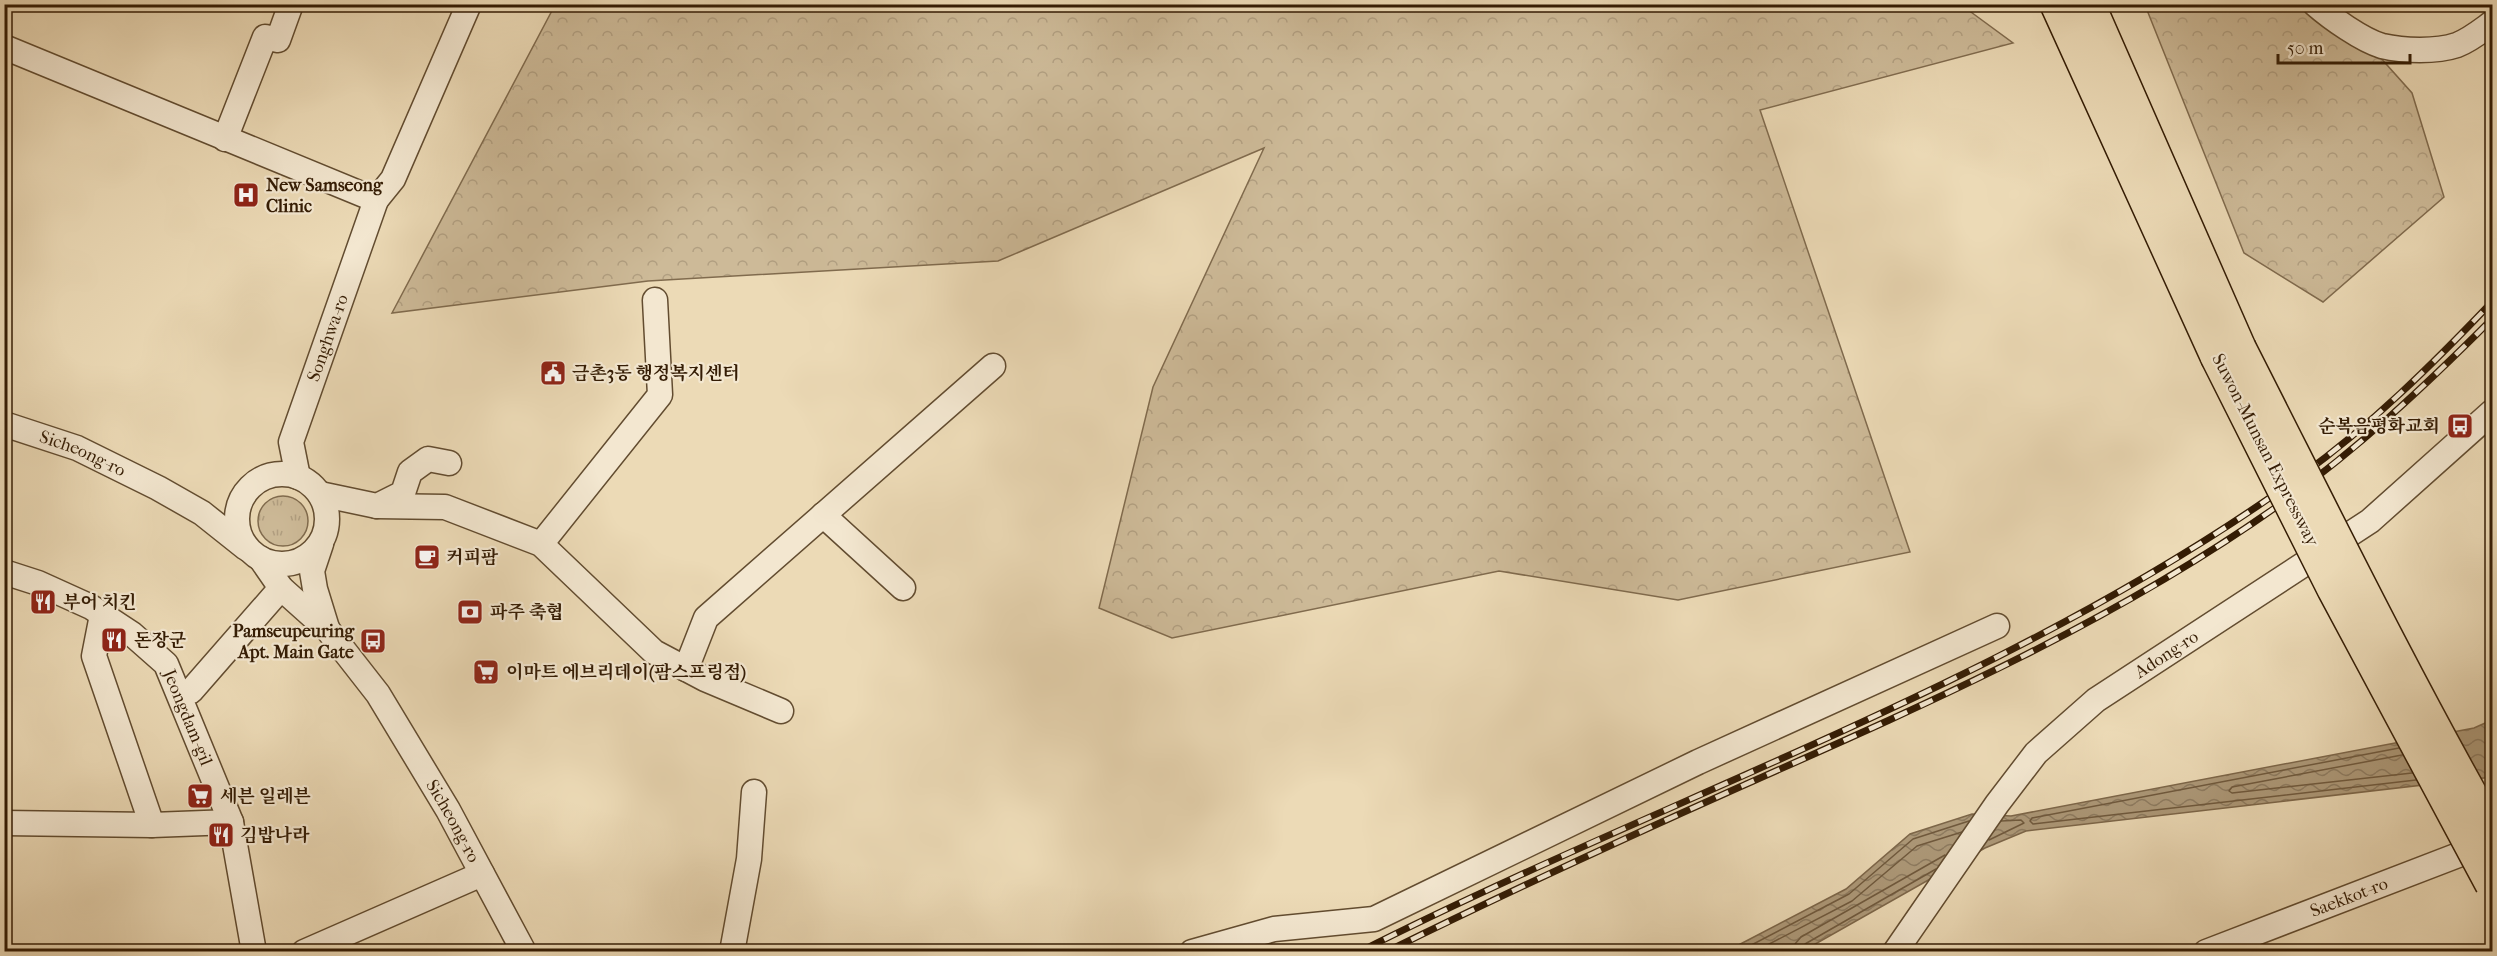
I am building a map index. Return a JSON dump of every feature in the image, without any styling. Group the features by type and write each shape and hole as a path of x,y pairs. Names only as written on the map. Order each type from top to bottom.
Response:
{"highway":[{"name":"Suwon-Munsan Expressway","path":"2058,4 2228,352 2334,590 2493,884"},
{"name":"Suwon-Munsan Expressway","path":"2088,4 2228,352 2366,598 2451,760 2493,833"}],"street":[{"path":"225,140 266,37 278,40 291,4"},
{"name":"Songhwa-ro","path":"286,476 291,442 376,200 393,179 469,4"},
{"path":"2315,4 2334,20 2382,46 2419,50 2455,46 2475,36 2493,23"},
{"path":"4,47 225,140 376,200"},
{"path":"541,544 660,395 655,300"},
{"path":"686,669 706,618 993,366"},
{"name":"Adong-ro","path":"1895,951 1997,804 2036,753 2096,700 2370,521 2493,412"},
{"name":"Sicheong-ro","path":"4,424 77,448 158,488 202,513 256,555"},
{"path":"377,506 404,493 410,472 428,459 448,463"},
{"path":"286,476 310,484 320,494 327,516 327,524 312,570 315,589 328,630 281,588 238,529 240,505 253,485 286,476"},
{"path":"320,494 377,506 445,507 541,544 654,652 705,680 781,711"},
{"path":"202,513 240,505"},
{"path":"823,515 903,588"},
{"path":"256,555 275,564 290,564 315,551 323,539"},
{"name":"Jeongdam-gil","path":"4,572 38,583 91,607 132,634 166,664 180,693 231,822 254,951"},
{"path":"180,693 191,691 281,588"},
{"path":"102,615 94,656 152,825"},
{"path":"1192,951 1274,929 1374,919 1698,762 1997,626"},
{"name":"Sicheong-ro","path":"328,630 378,694 448,810 524,951"},
{"path":"732,951 749,860 754,792"},
{"path":"4,823 152,825 231,822"},
{"name":"Saekkot-ro","path":"2206,951 2493,842"},
{"path":"304,951 482,874"}],"green space":[{"path":"1960,4 2013,43 1760,110 1910,552 1678,600 1499,571 1172,638 1099,608 1153,387 1264,148 998,261 648,281 392,313 555,5"},
{"path":"2145,5 2302,5 2344,17 2412,93 2444,197 2323,302 2244,253"},
{"path":"283,496 292,498 303,507 308,521 306,530 297,541 283,546 274,544 263,535 258,521 260,512 269,501"}],"water":[{"path":"2492,720 2492,777 2026,831 1985,848 1803,951 1725,952 1846,889 1910,834 1972,814 2011,816 2474,728"}],"railway":[{"path":"1359,952 1598,840 1841,732 2078,615 2192,548 2328,456 2401,393 2492,302"},
{"path":"1386,952 1608,847 1950,692 2018,659 2152,587 2279,505 2336,462 2416,393 2492,319"}],"place":[{"name":"New Samseong Clinic","path":"246,195"},
{"name":"금촌3동 행정복지센터","path":"553,373"},
{"name":"순복음평화교회","path":"2460,426"},
{"name":"커피팜","path":"427,557"},
{"name":"부어 치킨","path":"43,602"},
{"name":"파주 축협","path":"470,612"},
{"name":"돈장군","path":"114,640"},
{"name":"Pamseupeuring Apt. Main Gate","path":"373,641"},
{"name":"이마트 에브리데이(팜스프링점)","path":"486,672"},
{"name":"세븐 일레븐","path":"200,796"},
{"name":"김밥나라","path":"221,835"}]}
